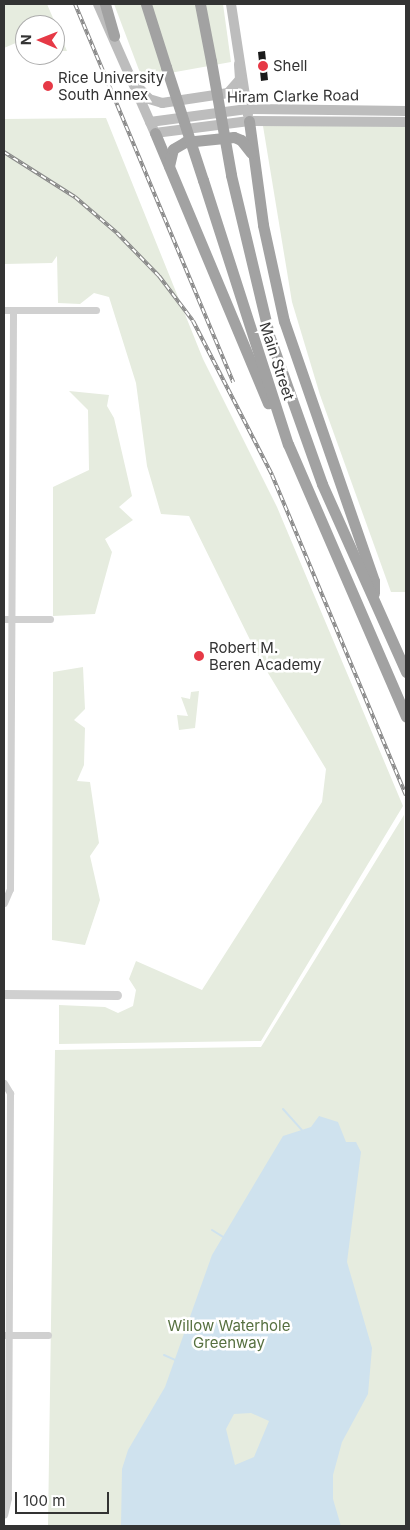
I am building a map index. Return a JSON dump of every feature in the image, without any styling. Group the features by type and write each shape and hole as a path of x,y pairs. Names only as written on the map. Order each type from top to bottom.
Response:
{"highway":[{"path":"104,4 114,36"},
{"name":"Main Street","path":"146,4 295,461 406,717"},
{"name":"Main Street","path":"200,4 231,175 268,335 322,484 406,672"},
{"path":"249,121 253,156 284,321 374,581 374,597"},
{"path":"155,133 295,461"},
{"path":"169,166 178,144 222,136 241,140 253,156"}],"main road":[{"path":"98,4 134,81 155,133"},
{"path":"230,4 249,121"},
{"path":"134,81 157,102 222,94 231,92 238,84 239,64"},
{"name":"Hiram Clarke Road","path":"150,122 247,109 406,111"},
{"path":"354,110 354,122"},
{"name":"Hiram Clarke Road","path":"155,133 249,121 406,122"}],"street":[{"path":"4,310 96,310"},
{"path":"6,901 13,310"},
{"path":"8,619 50,619"},
{"path":"4,994 116,994"},
{"path":"4,1083 10,1098 6,1335 8,1498 4,1515"},
{"path":"6,1335 48,1335"}],"green space":[{"path":"4,4 47,4 52,15 15,15 15,43 4,48"},
{"path":"114,4 223,4 231,62 142,78"},
{"path":"106,118 203,359 277,507 403,806 261,1041 59,1044 59,1005 105,1007 118,1013 133,1006 136,990 129,979 136,961 202,990 322,802 326,769 259,658 189,516 161,514 147,466 136,383 109,297 94,293 80,304 58,303 57,256 52,263 4,264 4,119"},
{"path":"263,126 406,126 406,592 391,592 320,395 292,302"},
{"path":"69,391 109,395 107,406 114,418 132,496 119,507 133,520 105,539 112,552 95,614 53,616 53,487 89,470 88,410"},
{"path":"83,667 85,709 74,720 85,728 84,765 77,781 90,782 99,843 90,856 100,900 85,945 52,940 53,672"},
{"path":"199,691 195,728 179,730 177,715 188,716 181,697 190,699 191,692"},
{"name":"Willow Waterhole Greenway","path":"404,815 406,1526 48,1526 55,1050 261,1047"}],"water":[{"path":"319,1116 338,1122 346,1142 356,1142 361,1152 347,1262 372,1348 368,1394 342,1442 333,1475 333,1499 341,1526 121,1526 122,1469 128,1450 165,1387 212,1255 283,1136 311,1127","holes":["251,1413 269,1421 254,1457 235,1465 226,1429 234,1414"]}],"building":[{"name":"Shell","path":"265,51 268,80 261,81 258,52"}],"waterway":[{"path":"283,1109 302,1130"},
{"path":"212,1230 223,1237"},
{"path":"164,1355 175,1360"}],"railway":[{"path":"75,4 233,382"},
{"path":"4,152 75,197 117,233 159,276 193,321 272,475 406,795"}],"place":[{"name":"Shell","path":"263,66"},
{"name":"Rice University South Annex","path":"48,86"},
{"name":"Robert M. Beren Academy","path":"199,656"}]}
